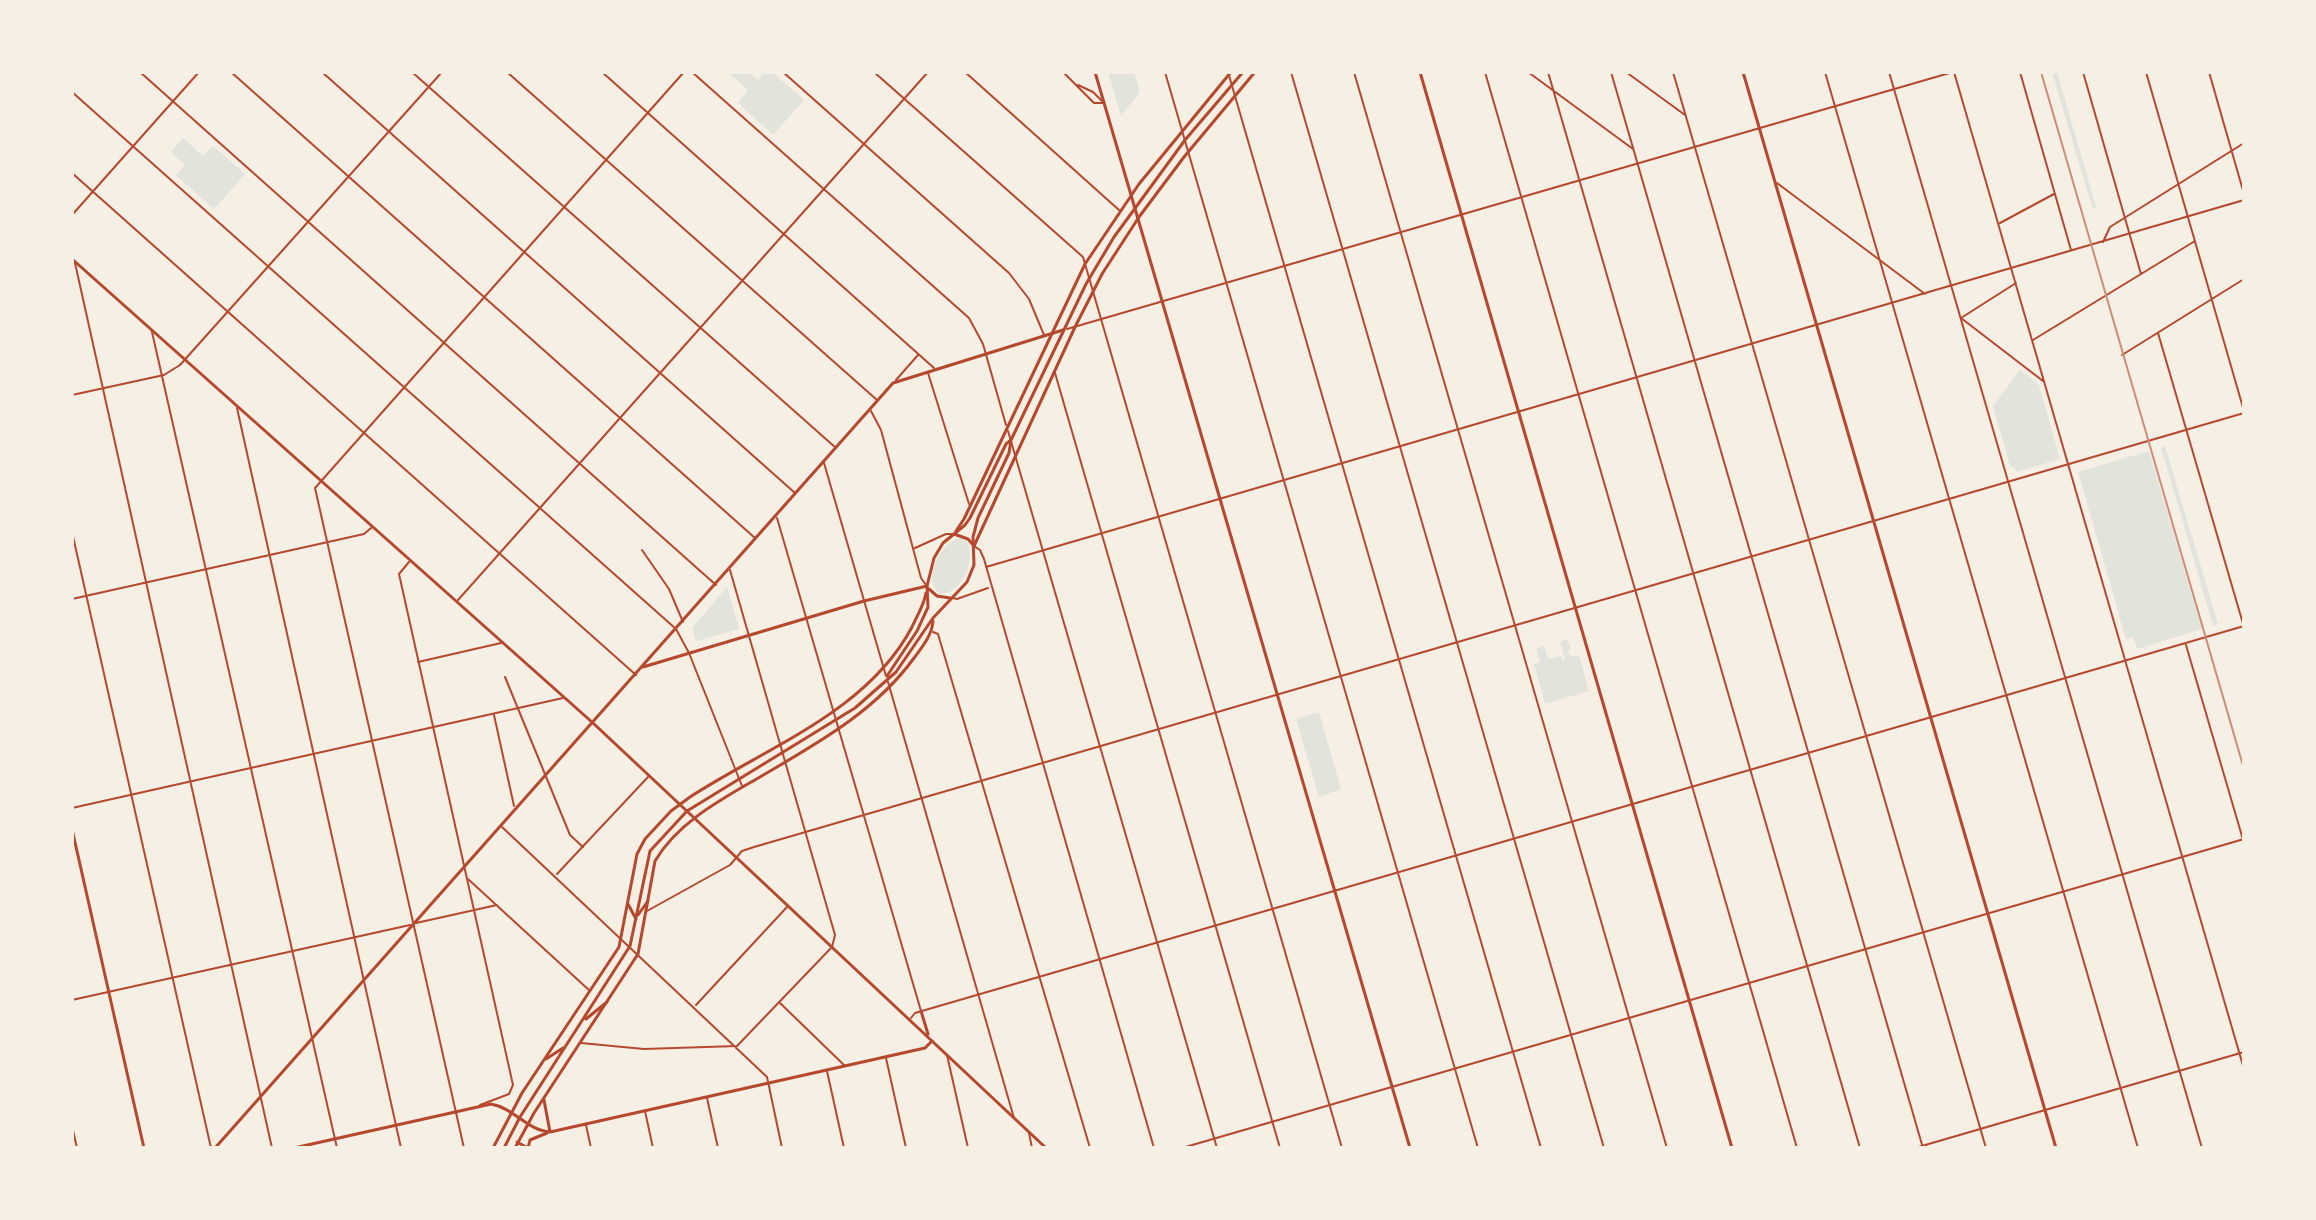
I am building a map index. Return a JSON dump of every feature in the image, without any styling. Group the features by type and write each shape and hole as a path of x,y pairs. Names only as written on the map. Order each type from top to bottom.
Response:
{"main road":[{"path":"1095,72 1410,1148"},
{"path":"886,678 892,676 906,660 933,618 967,582 972,572 973,537 978,518 1009,453 1011,440 1089,278 1135,205 1243,72"},
{"path":"974,546 1093,292 1139,217 1188,151 1255,72"},
{"path":"1420,72 1732,1148"},
{"path":"1743,72 2056,1148"},
{"path":"953,534 970,505 1085,264 1132,193 1229,73"},
{"path":"74,261 593,723 1046,1148"},
{"path":"213,1148 502,827 893,383 1064,330"},
{"path":"493,1148 512,1111 591,992 622,939 637,854 645,839 679,804 833,711 860,691 883,667 925,601 934,558 943,543 970,518 1006,444 1011,440"},
{"path":"953,534 966,538 974,546"},
{"path":"643,667 864,601 927,586"},
{"path":"927,586 937,596 951,598"},
{"path":"504,1148 520,1117 630,946 650,851 687,811 861,703 886,678 925,616 929,603 927,586"},
{"path":"515,1148 543,1098 638,954 655,861 694,818 856,718 890,689 932,631 933,618"},
{"path":"72,829 144,1148"},
{"path":"636,919 648,901"},
{"path":"628,904 636,919"},
{"path":"583,1022 607,1002"},
{"path":"517,1142 528,1148 530,1140 550,1132 925,1048 930,1040 921,1011"},
{"path":"546,1059 566,1046"},
{"path":"543,1098 550,1132"},
{"path":"294,1148 491,1104 512,1111 528,1123 550,1132"}],"street":[{"path":"140,72 716,585"},
{"path":"72,215 199,72"},
{"path":"231,72 756,539"},
{"path":"322,72 796,494"},
{"path":"412,72 836,449"},
{"path":"72,395 162,376 175,370 442,72"},
{"path":"507,72 878,401"},
{"path":"602,72 935,369"},
{"path":"464,1148 315,488 684,72"},
{"path":"692,72 969,318 979,335 1217,1148"},
{"path":"783,72 1013,277 1035,310 1044,336"},
{"path":"874,72 1083,257 1342,1148"},
{"path":"456,602 928,72"},
{"path":"965,72 1120,211"},
{"path":"1063,72 1094,103 1104,103"},
{"path":"1165,72 1478,1148"},
{"path":"1291,72 1604,1148"},
{"path":"1354,72 1667,1148"},
{"path":"1485,72 1797,1148"},
{"path":"1528,72 1633,149"},
{"path":"1548,72 1860,1148"},
{"path":"1611,72 1923,1147"},
{"path":"1626,72 1686,116"},
{"path":"1673,72 1986,1148"},
{"path":"1825,72 2138,1148"},
{"path":"1889,72 2202,1148"},
{"path":"1064,330 1954,72 2242,1053 2244,1069"},
{"path":"2020,72 2072,251"},
{"path":"2083,72 2141,274"},
{"path":"646,912 730,865 742,851 2244,412 2146,72"},
{"path":"2209,72 2244,194"},
{"path":"1229,73 1541,1148"},
{"path":"1077,85 1082,84 1104,103"},
{"path":"72,92 676,629 689,653 743,787"},
{"path":"2103,242 2110,227 2244,143"},
{"path":"72,173 636,675"},
{"path":"1776,183 1925,294"},
{"path":"1999,224 2055,193"},
{"path":"986,567 2244,200"},
{"path":"2032,341 2195,241"},
{"path":"74,261 272,1148"},
{"path":"2122,355 2244,279"},
{"path":"1961,318 2016,283"},
{"path":"1961,318 2044,382"},
{"path":"152,331 337,1148"},
{"path":"910,1020 921,1011 2244,627 2158,333"},
{"path":"893,383 919,354"},
{"path":"928,372 970,505"},
{"path":"1055,373 1280,1148"},
{"path":"237,406 401,1148"},
{"path":"871,411 881,430 921,578 927,586"},
{"path":"824,463 1015,1119"},
{"path":"776,516 921,1011"},
{"path":"72,599 364,534 372,528"},
{"path":"72,532 213,1148"},
{"path":"914,548 953,534"},
{"path":"974,546 980,550 986,567 1154,1148"},
{"path":"642,550 669,589 683,622"},
{"path":"409,561 399,574 513,1085 509,1094 476,1107"},
{"path":"579,1043 644,1049 737,1046 832,947 835,935 730,570"},
{"path":"951,598 957,599 990,587"},
{"path":"932,631 938,634 1090,1148"},
{"path":"418,662 502,643"},
{"path":"1182,1148 2244,841 2186,643"},
{"path":"505,677 570,835 583,847"},
{"path":"72,808 564,698"},
{"path":"493,714 515,811"},
{"path":"555,876 649,776"},
{"path":"502,827 767,1077 782,1148"},
{"path":"467,878 591,992"},
{"path":"72,1000 497,905"},
{"path":"694,1006 788,906"},
{"path":"780,1003 845,1066"},
{"path":"1915,1148 2242,1053"},
{"path":"947,1055 968,1148"},
{"path":"885,1057 906,1148"},
{"path":"826,1070 844,1148"},
{"path":"706,1097 718,1148"},
{"path":"645,1111 653,1148"},
{"path":"586,1124 591,1148"},
{"path":"72,1126 77,1148"},
{"path":"1029,1132 1032,1148"}],"shaded area":[{"path":"749,72 758,80 764,72 772,72 804,100 773,135 738,103 748,90 730,74"},
{"path":"1108,72 1134,72 1140,92 1121,116"},
{"path":"2052,72 2057,72 2097,210 2092,207"},
{"path":"183,138 203,156 213,146 245,174 214,209 176,175 185,165 171,152"},
{"path":"2020,370 2039,385 2060,459 2017,472 2010,466 1993,406"},
{"path":"2165,446 2218,624 2213,626 2161,447"},
{"path":"2149,451 2202,629 2137,649 2133,637 2126,639 2078,472"},
{"path":"961,538 967,541 970,558 965,575 955,589 939,594 932,583 936,562 948,544"},
{"path":"727,587 739,629 696,641 692,628"},
{"path":"1567,639 1570,657 1579,655 1589,691 1545,704 1534,664 1540,662 1536,649 1544,646 1548,659 1561,656 1563,660 1560,642"},
{"path":"1319,712 1341,789 1319,797 1296,719"}],"railway":[{"path":"2041,72 2244,769"}]}
